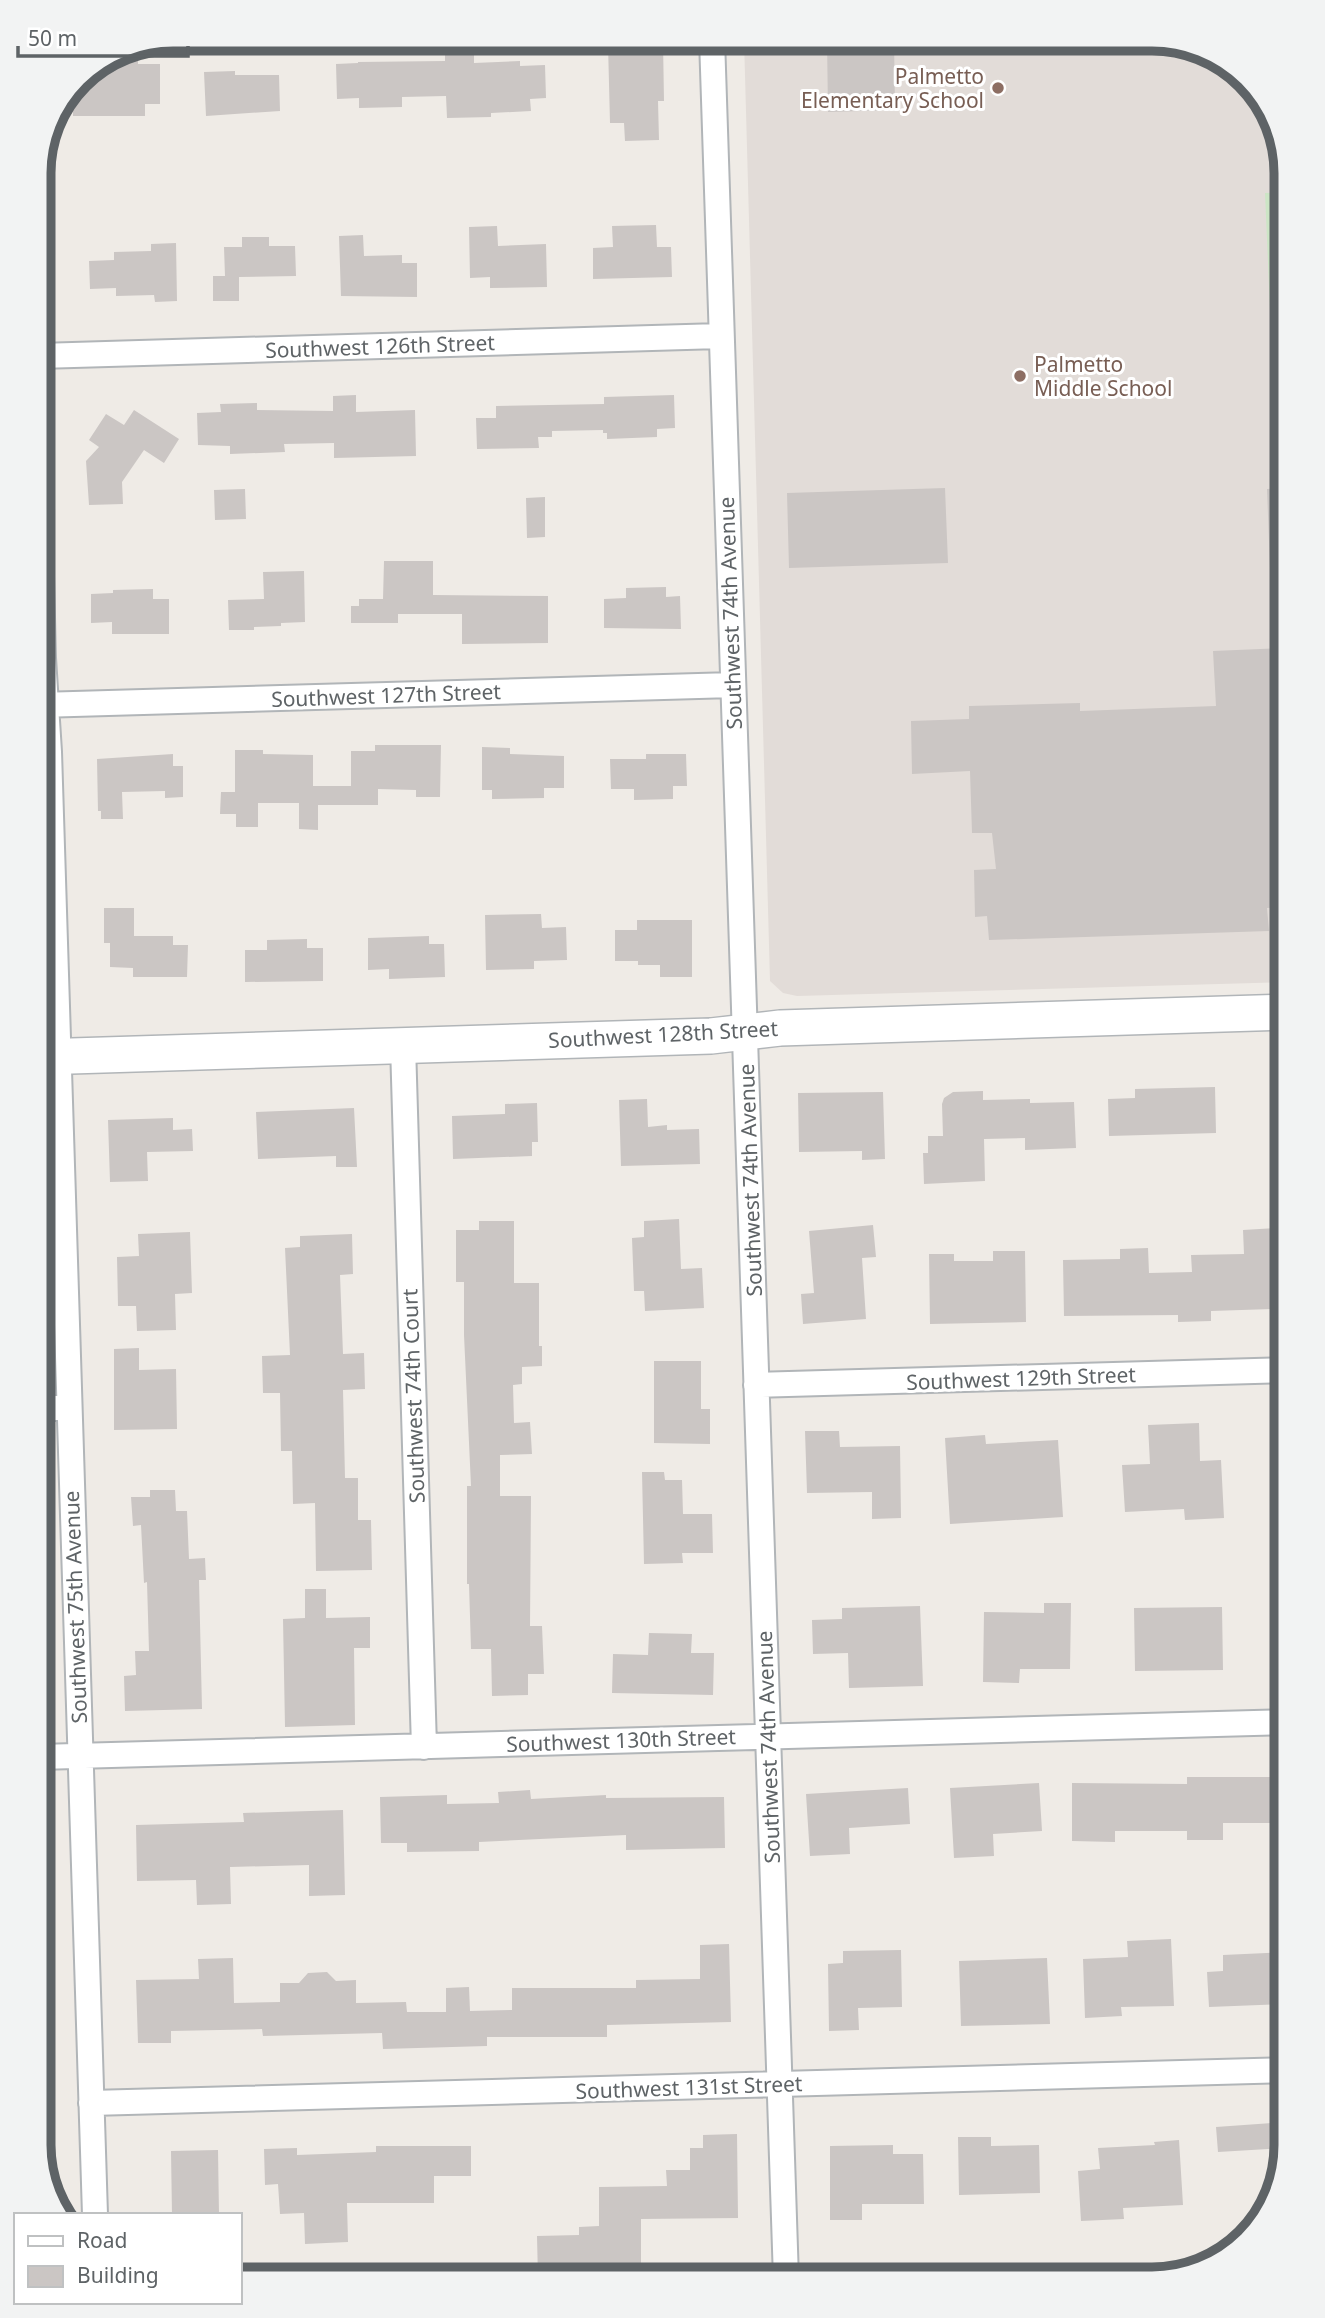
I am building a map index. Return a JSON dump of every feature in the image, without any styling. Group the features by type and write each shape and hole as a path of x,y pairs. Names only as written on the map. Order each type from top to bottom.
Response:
{"street":[{"name":"Southwest 74th Avenue","path":"712,51 786,2267"},
{"name":"Southwest 126th Street","path":"51,356 720,336"},
{"name":"Southwest 127th Street","path":"51,705 733,685"},
{"name":"Southwest 128th Street","path":"51,1057 711,1036 780,1028 1274,1012"},
{"name":"Southwest 74th Court","path":"402,1045 424,1747"},
{"name":"Southwest 75th Avenue","path":"51,1107 69,1408 95,2213"},
{"name":"Southwest 129th Street","path":"756,1385 1274,1370"},
{"path":"51,1408 69,1408"},
{"name":"Southwest 130th Street","path":"51,1757 1274,1722"},
{"name":"Southwest 131st Street","path":"91,2103 1274,2070"}],"shaded area":[{"name":"Palmetto Middle School","path":"744,51 1160,51 1176,53 1206,63 1233,81 1254,105 1262,119 1273,157 1274,982 797,996 783,993 770,981"}],"green space":[{"path":"1265,193 1274,193 1274,402"}],"building":[{"path":"608,51 663,51 664,101 658,101 659,140 625,141 624,123 610,123"},
{"path":"827,51 894,51 895,110 828,112"},
{"path":"445,54 474,54 474,63 520,61 520,66 545,65 546,98 530,99 531,111 491,113 491,117 447,118 446,96 402,97 402,107 359,108 359,98 337,99 336,64 445,61"},
{"path":"127,60 138,60 138,64 160,64 160,104 145,104 145,116 73,116 73,104 76,99 92,81 112,67"},
{"path":"235,71 235,75 279,75 280,111 206,116 204,72"},
{"path":"656,225 657,247 671,247 672,277 593,279 593,248 613,247 612,226"},
{"path":"497,226 498,246 546,244 547,287 490,288 490,277 470,278 469,227"},
{"path":"363,235 364,256 402,255 402,263 417,263 417,297 341,296 339,236"},
{"path":"242,237 269,237 269,246 295,246 296,276 239,277 239,301 213,301 213,276 225,276 224,247 242,247"},
{"path":"176,243 177,301 155,302 154,295 116,296 116,288 90,289 89,261 114,260 114,252 151,251 151,244"},
{"path":"356,395 356,412 415,410 416,456 334,458 334,443 284,444 285,452 230,454 230,446 198,445 197,413 221,412 220,404 257,403 257,410 333,411 333,396"},
{"path":"674,395 675,428 657,429 657,437 607,439 607,433 603,433 603,430 552,431 552,437 538,437 539,448 477,449 476,418 496,418 496,406 604,404 604,397"},
{"path":"134,410 179,439 164,463 144,450 122,482 123,504 89,505 86,461 99,447 89,440 106,414 124,425"},
{"path":"945,488 948,563 789,568 787,493"},
{"path":"245,489 246,519 215,520 214,490"},
{"path":"1267,489 1274,489 1274,593 1271,593"},
{"path":"545,497 545,537 527,538 526,498"},
{"path":"384,561 433,561 433,595 548,596 548,643 462,644 462,614 398,614 398,623 351,623 351,606 359,606 359,599 383,599"},
{"path":"304,571 305,622 254,627 254,630 229,630 228,600 264,599 263,572"},
{"path":"666,587 666,597 680,596 681,629 604,628 604,599 626,598 626,588"},
{"path":"153,589 153,599 169,599 169,634 112,634 112,622 91,623 91,594 113,593 113,590"},
{"path":"1274,648 1274,908 1267,908 1269,931 989,940 987,916 975,917 974,870 996,869 992,833 972,833 970,771 912,774 911,721 969,719 969,706 1080,703 1080,711 1216,706 1213,651"},
{"path":"375,745 441,745 440,797 416,797 416,790 378,789 378,805 318,805 318,830 299,829 299,803 258,803 258,827 236,827 236,814 220,814 221,792 235,792 235,750 263,750 263,754 313,755 313,786 351,786 351,751 375,751"},
{"path":"482,747 510,748 510,754 564,756 564,788 544,788 544,798 492,799 492,790 482,790"},
{"path":"173,754 173,766 183,766 183,797 165,798 165,791 122,792 123,819 101,819 101,811 98,811 97,759"},
{"path":"646,754 686,754 687,786 673,786 673,799 634,800 634,789 611,789 610,759 646,759"},
{"path":"104,908 134,908 134,936 173,936 173,945 188,945 187,977 133,977 133,968 110,967 110,943 104,943"},
{"path":"541,914 542,928 566,927 567,960 534,961 534,969 486,970 485,915"},
{"path":"637,920 692,920 692,977 660,977 660,965 615,961 615,930 637,930"},
{"path":"429,936 429,944 444,944 445,977 389,979 389,969 368,970 368,938"},
{"path":"307,939 307,948 323,948 323,981 245,982 245,950 267,950 267,940"},
{"path":"1215,1087 1216,1133 1109,1136 1108,1099 1135,1098 1135,1089"},
{"path":"983,1091 983,1100 1074,1102 1076,1148 1025,1150 1025,1138 984,1139 985,1181 924,1184 923,1153 928,1153 928,1136 943,1136 944,1098 953,1092"},
{"path":"883,1092 885,1159 862,1160 862,1151 799,1152 798,1093"},
{"path":"647,1099 648,1127 667,1125 667,1130 699,1129 700,1164 621,1166 619,1100"},
{"path":"537,1103 538,1142 532,1142 532,1156 453,1159 452,1116 505,1114 505,1104"},
{"path":"354,1108 357,1167 336,1167 336,1156 258,1159 256,1112"},
{"path":"173,1118 173,1130 192,1129 193,1151 147,1152 148,1181 110,1182 108,1120"},
{"path":"679,1219 681,1269 702,1268 704,1308 645,1311 644,1291 634,1291 632,1238 644,1237 644,1221"},
{"path":"479,1221 514,1221 514,1283 539,1283 539,1346 542,1346 542,1366 522,1367 522,1384 513,1385 514,1423 530,1422 532,1454 500,1455 500,1496 531,1496 530,1626 542,1626 544,1674 528,1674 528,1695 492,1696 491,1649 471,1649 467,1584 467,1486 471,1486 464,1282 456,1282 456,1230 479,1230"},
{"path":"873,1225 876,1257 862,1258 866,1319 803,1324 801,1294 814,1293 809,1231"},
{"path":"1274,1228 1274,1309 1211,1311 1211,1321 1178,1322 1178,1315 1064,1316 1063,1260 1120,1259 1120,1249 1148,1248 1149,1273 1192,1272 1191,1255 1244,1254 1243,1230"},
{"path":"190,1232 192,1293 175,1294 176,1330 137,1331 136,1306 118,1306 117,1257 139,1256 138,1234"},
{"path":"352,1234 353,1274 340,1275 343,1354 364,1353 365,1389 343,1390 345,1478 358,1478 358,1520 371,1520 372,1570 316,1571 315,1503 293,1504 292,1451 281,1451 280,1393 263,1393 262,1356 290,1355 285,1248 300,1247 300,1236"},
{"path":"993,1251 1025,1251 1026,1322 930,1324 929,1254 954,1254 954,1261 993,1261"},
{"path":"139,1348 139,1370 176,1369 177,1429 114,1430 114,1349"},
{"path":"654,1361 701,1361 701,1409 710,1409 710,1444 654,1443"},
{"path":"1199,1423 1200,1461 1221,1460 1224,1518 1185,1520 1184,1509 1125,1512 1122,1465 1150,1464 1148,1425"},
{"path":"805,1431 839,1431 840,1447 900,1446 901,1518 872,1519 872,1492 807,1493"},
{"path":"985,1435 986,1444 1058,1440 1063,1517 950,1524 945,1438"},
{"path":"642,1472 664,1472 665,1480 682,1480 683,1514 712,1514 713,1553 682,1553 683,1563 644,1564"},
{"path":"150,1490 175,1490 176,1511 187,1511 189,1559 205,1558 206,1580 199,1580 202,1709 125,1711 124,1676 136,1675 135,1651 149,1651 147,1582 144,1583 141,1525 133,1526 131,1497 150,1497"},
{"path":"305,1589 326,1589 326,1618 370,1617 370,1648 354,1648 355,1725 285,1727 283,1619 305,1618"},
{"path":"1044,1603 1071,1603 1070,1669 1020,1669 1019,1683 983,1682 984,1612 1044,1613"},
{"path":"920,1606 923,1686 849,1688 848,1653 813,1654 812,1620 842,1619 842,1608"},
{"path":"1222,1607 1223,1670 1135,1671 1134,1608"},
{"path":"649,1633 692,1634 691,1653 714,1653 713,1695 612,1693 613,1654 648,1655"},
{"path":"1187,1777 1274,1777 1274,1823 1223,1823 1223,1840 1187,1840 1187,1831 1115,1831 1115,1842 1072,1841 1072,1783 1187,1784"},
{"path":"1039,1783 1042,1831 993,1834 994,1856 954,1858 950,1788"},
{"path":"908,1788 910,1824 849,1828 850,1854 810,1856 806,1794"},
{"path":"530,1790 531,1799 606,1795 606,1798 724,1797 725,1848 626,1850 626,1835 479,1842 479,1851 407,1852 407,1843 381,1843 380,1797 447,1795 447,1804 499,1803 498,1792"},
{"path":"343,1810 345,1895 309,1896 309,1865 230,1867 231,1904 197,1905 196,1880 137,1881 136,1825 244,1822 243,1813"},
{"path":"1171,1939 1174,2006 1121,2007 1122,2016 1085,2018 1083,1959 1128,1957 1127,1941"},
{"path":"729,1944 731,2022 607,2025 607,2037 487,2037 487,2046 383,2049 382,2033 263,2036 262,2029 171,2031 171,2043 138,2043 136,1980 199,1979 198,1959 233,1958 234,2003 280,2002 280,1983 299,1983 308,1973 327,1972 336,1981 356,1980 356,2003 406,2002 407,2012 446,2012 446,1988 469,1987 470,2011 512,2010 512,1988 636,1988 636,1980 700,1979 700,1945"},
{"path":"901,1950 902,2007 858,2008 859,2030 829,2031 828,1964 843,1963 843,1951"},
{"path":"1274,1953 1274,2004 1209,2007 1207,1972 1223,1971 1223,1955"},
{"path":"1047,1958 1050,2024 961,2026 959,1961"},
{"path":"1274,2123 1274,2149 1218,2152 1216,2127"},
{"path":"737,2134 738,2218 641,2219 641,2267 538,2267 537,2236 579,2235 579,2227 599,2226 599,2187 667,2186 666,2170 690,2170 690,2148 703,2148 703,2135"},
{"path":"958,2137 991,2137 991,2146 1039,2145 1040,2193 959,2195"},
{"path":"1179,2140 1183,2205 1123,2208 1124,2219 1081,2221 1078,2171 1100,2169 1098,2148 1155,2145 1154,2142"},
{"path":"893,2145 893,2154 923,2154 924,2204 862,2204 862,2220 830,2220 830,2146"},
{"path":"376,2146 471,2146 471,2176 434,2176 434,2203 347,2203 348,2242 305,2244 304,2213 280,2214 278,2184 265,2185 264,2149 297,2148 297,2155 376,2152"},
{"path":"218,2150 219,2213 172,2213 171,2151"}],"place":[{"name":"Palmetto Elementary School","path":"998,88"},
{"name":"Palmetto Middle School","path":"1020,376"}]}
